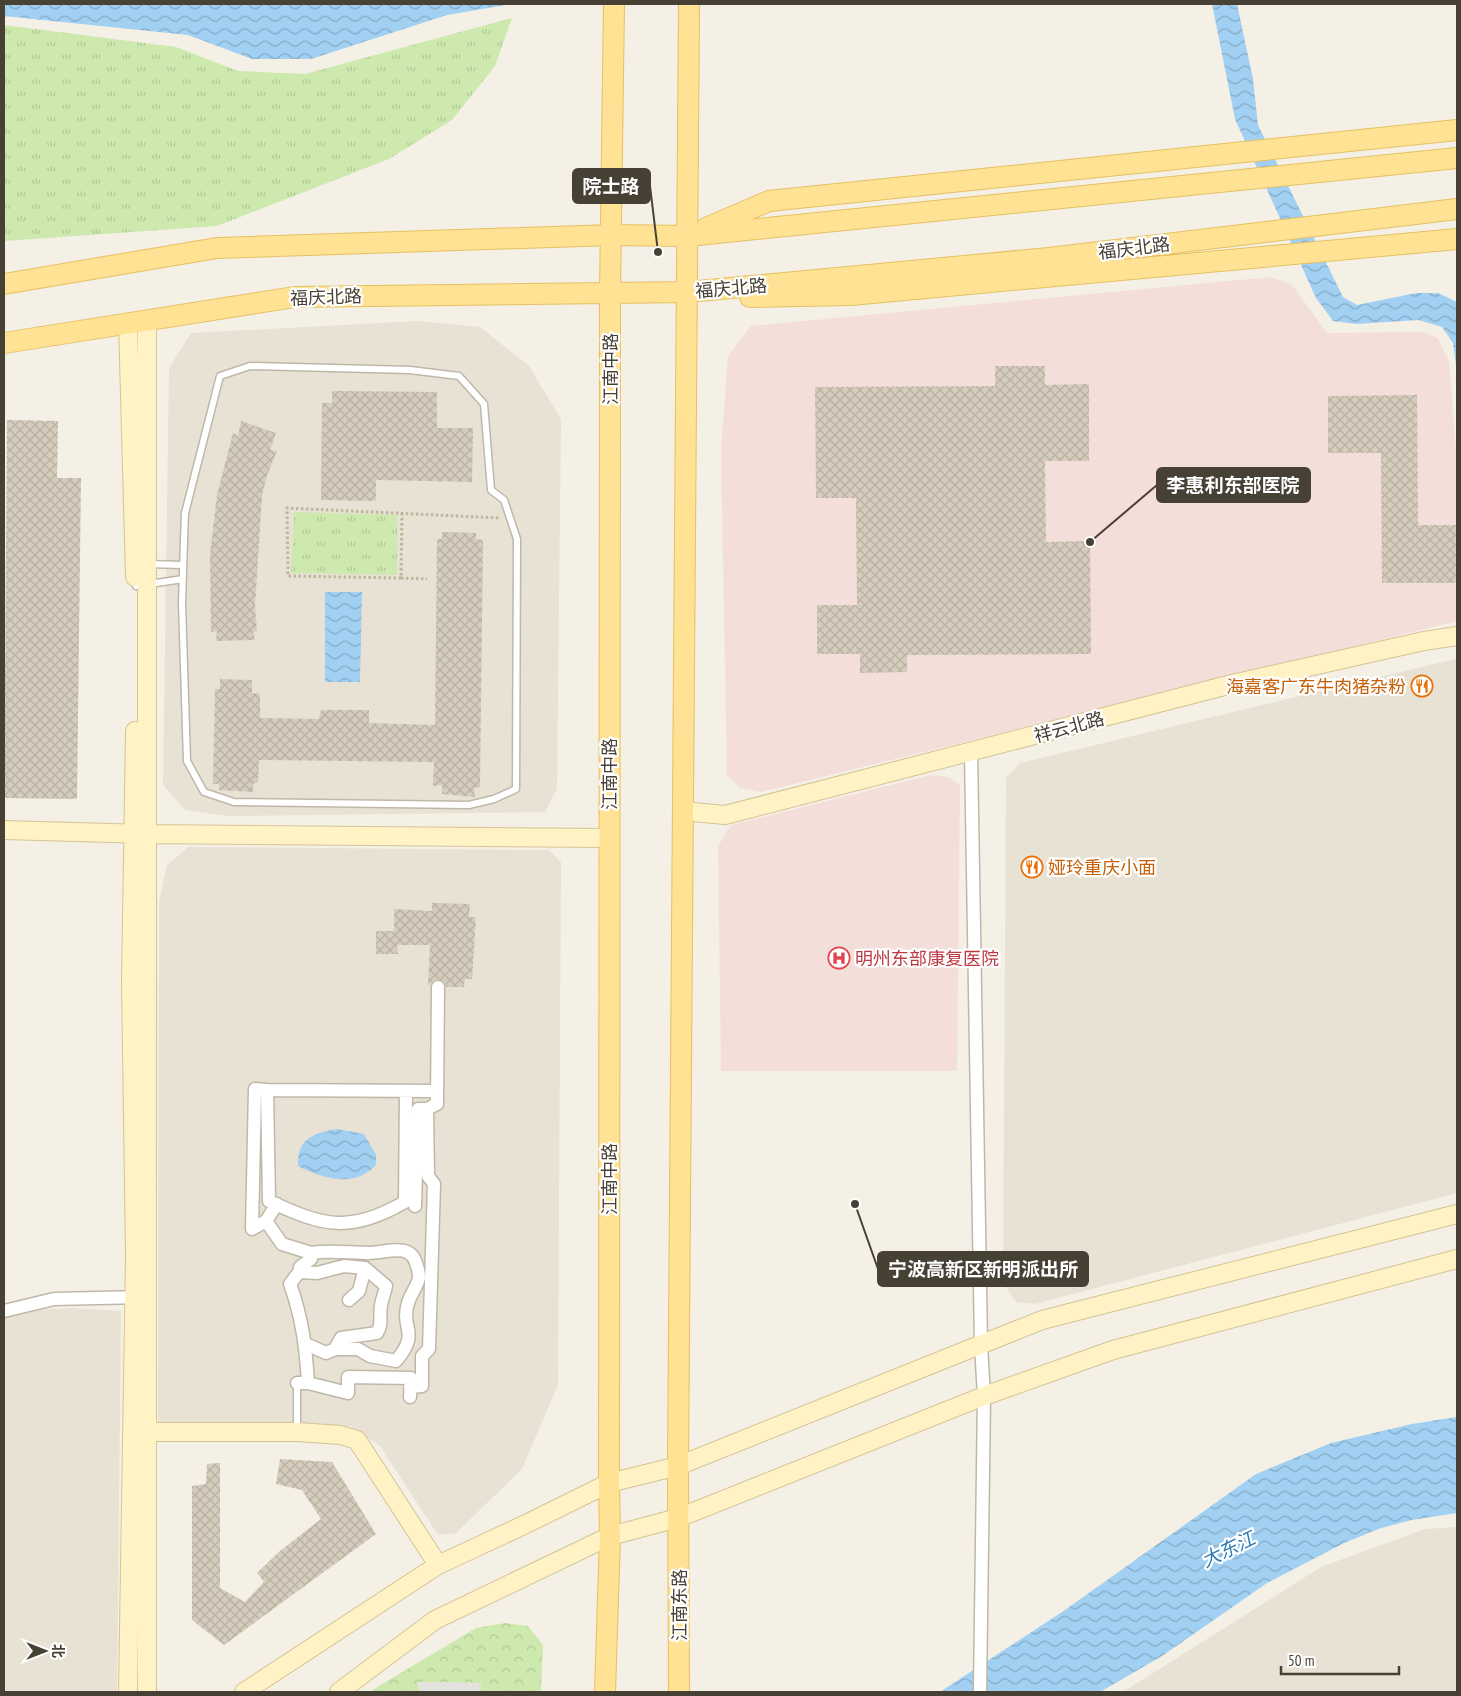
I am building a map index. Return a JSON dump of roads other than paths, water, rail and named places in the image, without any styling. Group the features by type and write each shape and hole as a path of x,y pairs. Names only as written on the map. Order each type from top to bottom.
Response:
{"main road":[{"path":"678,1518 684,428 688,292 690,4"},
{"name":"江南中路","path":"610,1536 610,294 614,7"},
{"path":"688,236 769,200 1457,130"},
{"path":"4,284 217,248 611,235 688,236 1457,158"},
{"name":"福庆北路","path":"4,343 295,297 454,293 610,294 688,292 1049,258 1457,209"},
{"path":"688,292 765,298 851,295 1457,239"},
{"name":"江南东路","path":"678,1518 679,1692"},
{"path":"605,1692 610,1536"}],"street":[{"path":"128,1692 141,1298 141,564 138,322"},
{"name":"祥云北路","path":"682,811 725,815 1232,684 1424,641 1457,636"},
{"path":"971,752 980,1345 984,1396 982,1659 980,1692"},
{"path":"4,830 140,834 610,838"},
{"path":"415,1206 418,1109 437,1104 438,986"},
{"path":"277,1204 266,1222 252,1229 255,1089 437,1091"},
{"path":"266,1090 269,1201 295,1213 327,1223 346,1224 388,1211 405,1202 406,1091"},
{"path":"335,1349 337,1342 341,1338 377,1334 381,1328 381,1305 385,1297 386,1286 365,1268 344,1266 317,1273 299,1272 290,1284 301,1316 306,1344 302,1383 348,1393 348,1377 411,1378 410,1392 422,1386 422,1356 429,1349 434,1184 428,1176 427,1108"},
{"path":"244,1692 438,1565 526,1524 609,1482 678,1466 1042,1320 1457,1214"},
{"path":"266,1222 282,1244 311,1253 382,1253 397,1249 405,1250 414,1257 419,1278 407,1304 410,1337 407,1348 396,1360 370,1356 358,1349 335,1349 326,1353 306,1344"},
{"path":"301,1272 300,1267 311,1259 311,1253"},
{"path":"347,1690 435,1620 610,1536 678,1518 984,1396 1113,1350 1457,1259"},
{"path":"350,1300 359,1291 365,1268"},
{"path":"4,1311 54,1298 141,1298"},
{"path":"141,1298 148,1432 147,1692"},
{"path":"148,1432 297,1432 341,1435 356,1440 438,1565"}],"lane":[{"path":"250,366 410,370 459,376 484,404 491,490 504,500 517,539 516,789 494,799 469,805 234,802 204,792 187,761 183,565 185,513 220,376 250,366"},
{"path":"141,564 183,565"},
{"path":"141,585 183,579"},
{"path":"297,1432 302,1383"}],"water":[{"path":"4,4 512,4 447,15 311,59 252,59 188,35 4,16"},
{"path":"1212,4 1237,4 1253,79 1258,125 1343,297 1357,305 1416,293 1438,293 1457,302 1457,372 1453,343 1442,327 1418,320 1357,324 1333,321 1316,298 1235,119"},
{"path":"325,592 362,592 360,682 325,682"},
{"path":"337,1129 364,1134 376,1155 376,1165 368,1172 349,1179 318,1175 298,1166 300,1149 308,1139 314,1135"},
{"name":"大东江","path":"1457,1417 1457,1513 1412,1520 1381,1528 1344,1543 1267,1583 1162,1656 1100,1692 940,1692 1065,1610 1256,1474 1331,1443 1412,1424"}],"place":[{"name":"院士路","path":"658,252"},
{"name":"李惠利东部医院","path":"1090,542"},
{"name":"海嘉客广东牛肉猪杂粉","path":"1422,686"},
{"name":"娅玲重庆小面","path":"1032,867"},
{"name":"明州东部康复医院","path":"839,958"},
{"name":"宁波高新区新明派出所","path":"855,1204"}]}
